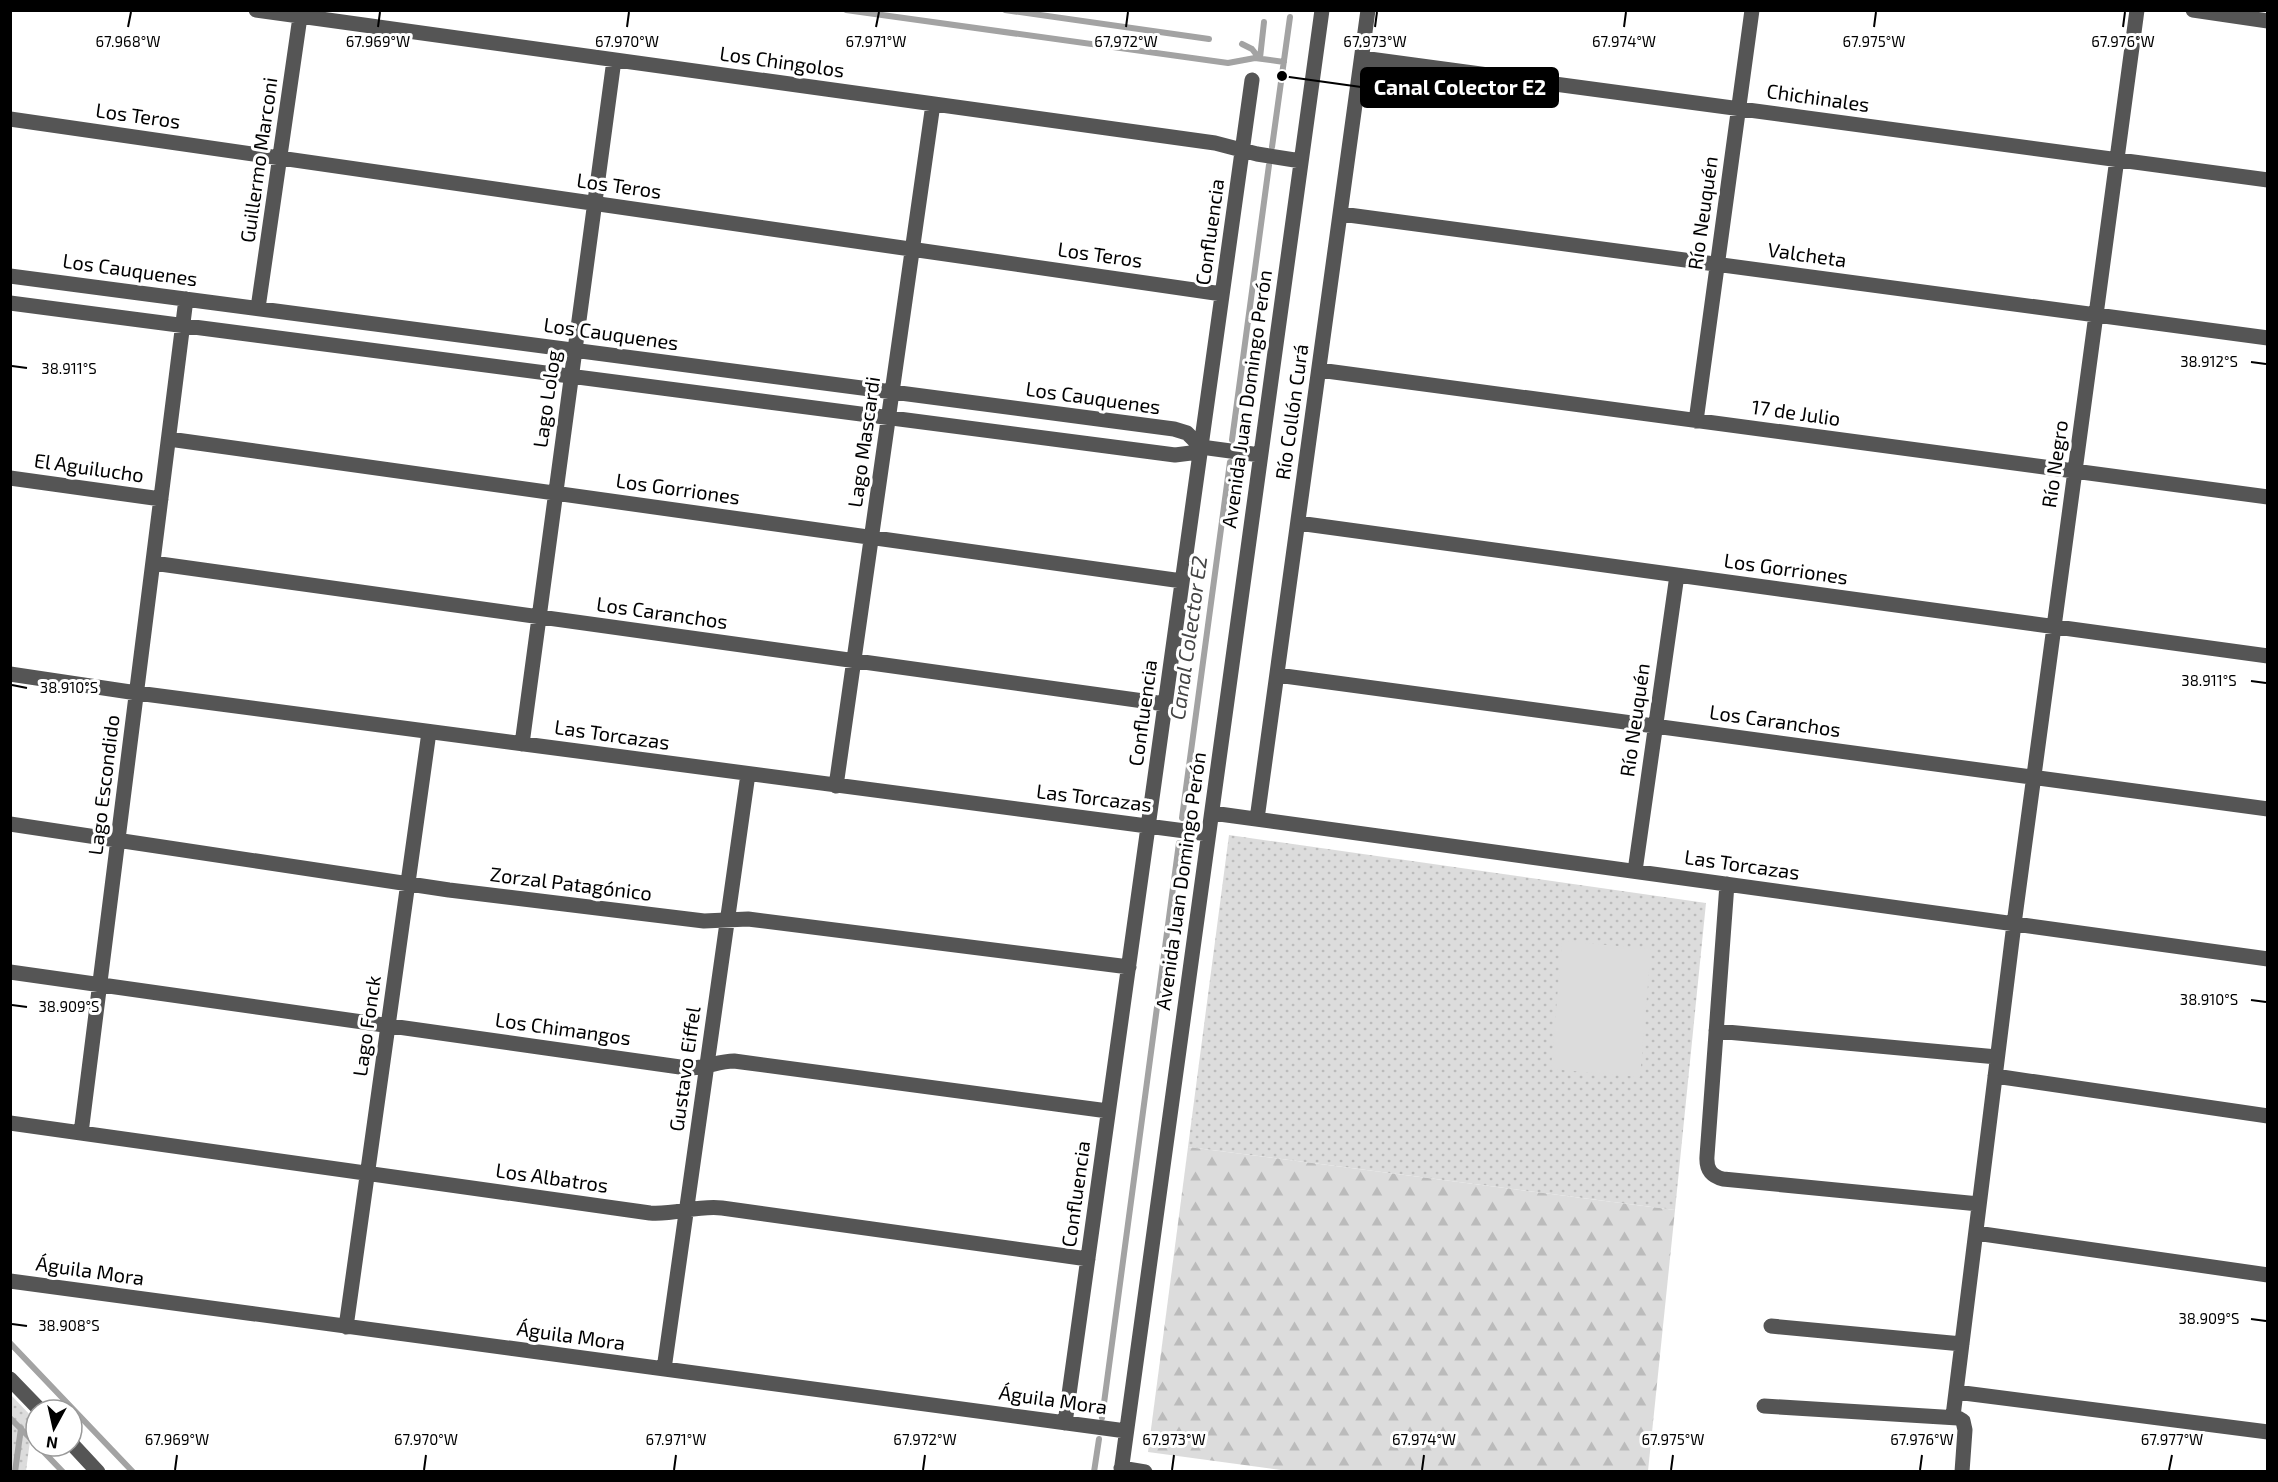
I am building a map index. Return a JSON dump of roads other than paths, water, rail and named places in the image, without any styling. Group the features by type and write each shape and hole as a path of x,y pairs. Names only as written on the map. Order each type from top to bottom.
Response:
{"street":[{"name":"Los Chingolos","path":"256,10 1215,143 1301,161"},
{"name":"Avenida Juan Domingo Perón","path":"1121,1470 1322,10"},
{"name":"Río Collón Curá","path":"1257,819 1368,10"},
{"name":"Río Neuquén","path":"1696,421 1752,10"},
{"name":"Río Negro","path":"1953,1416 2033,777 2137,10"},
{"path":"2193,10 2268,21"},
{"name":"Guillermo Marconi","path":"258,308 300,17"},
{"name":"Chichinales","path":"1362,58 2268,180"},
{"name":"Lago Lolog","path":"522,744 614,60"},
{"name":"Confluencia","path":"1065,1423 1252,80"},
{"name":"Lago Mascardi","path":"836,786 933,104"},
{"name":"Los Teros","path":"10,119 1222,294"},
{"name":"Valcheta","path":"1341,214 2268,338"},
{"name":"Los Cauquenes","path":"10,276 1174,429 1186,434 1201,447 1260,455"},
{"name":"Lago Escondido","path":"81,1133 186,299"},
{"name":"Los Cauquenes","path":"10,303 1175,455 1191,453 1201,447"},
{"name":"17 de Julio","path":"1319,370 2268,497"},
{"name":"Los Gorriones","path":"169,439 1182,581"},
{"name":"El Aguilucho","path":"10,478 161,499"},
{"name":"Los Gorriones","path":"1298,523 2268,656"},
{"name":"Los Caranchos","path":"153,563 1165,704"},
{"name":"Río Neuquén","path":"1635,872 1677,575"},
{"name":"Las Torcazas","path":"10,674 136,693 1208,834"},
{"name":"Los Caranchos","path":"1277,675 2268,809"},
{"name":"Lago Fonck","path":"346,1327 429,732"},
{"name":"Gustavo Eiffel","path":"664,1369 748,774"},
{"name":"Las Torcazas","path":"1212,813 2268,959"},
{"name":"Zorzal Patagónico","path":"10,824 408,884 695,920 748,919 1128,967"},
{"path":"1727,884 1707,1162 1709,1172 1713,1176 1724,1179 1979,1204"},
{"name":"Los Chimangos","path":"10,972 687,1068 706,1067 734,1061 1108,1111"},
{"path":"1716,1031 1997,1057"},
{"path":"1995,1076 2268,1116"},
{"name":"Los Albatros","path":"10,1123 650,1213 664,1214 704,1207 722,1208 1088,1259"},
{"path":"1976,1233 2268,1275"},
{"name":"Águila Mora","path":"10,1281 1126,1431"},
{"path":"1771,1326 1962,1344"},
{"path":"10,1379 28,1398"},
{"path":"1956,1392 2268,1431"},
{"path":"1764,1406 1953,1416 1963,1421 1965,1425 1962,1472"},
{"path":"84,1457 98,1472"},
{"path":"1121,1470 1145,1472"}],"waterway":[{"path":"846,10 1228,63 1255,58 1284,62"},
{"path":"1005,10 1209,39"},
{"name":"Canal Colector E2","path":"1272,147 1290,17"},
{"path":"1260,58 1264,22"},
{"path":"1242,44 1252,49 1259,58"},
{"name":"Canal Colector E2","path":"1232,440 1269,165"},
{"name":"Canal Colector E2","path":"1182,818 1230,462"},
{"path":"1102,1418 1179,843"},
{"path":"10,1343 133,1472"},
{"path":"10,1418 24,1432"},
{"path":"15,1472 21,1428"},
{"path":"1094,1472 1099,1439"},
{"path":"50,1458 63,1472"}],"place":[{"name":"Canal Colector E2","path":"1282,76"}]}
